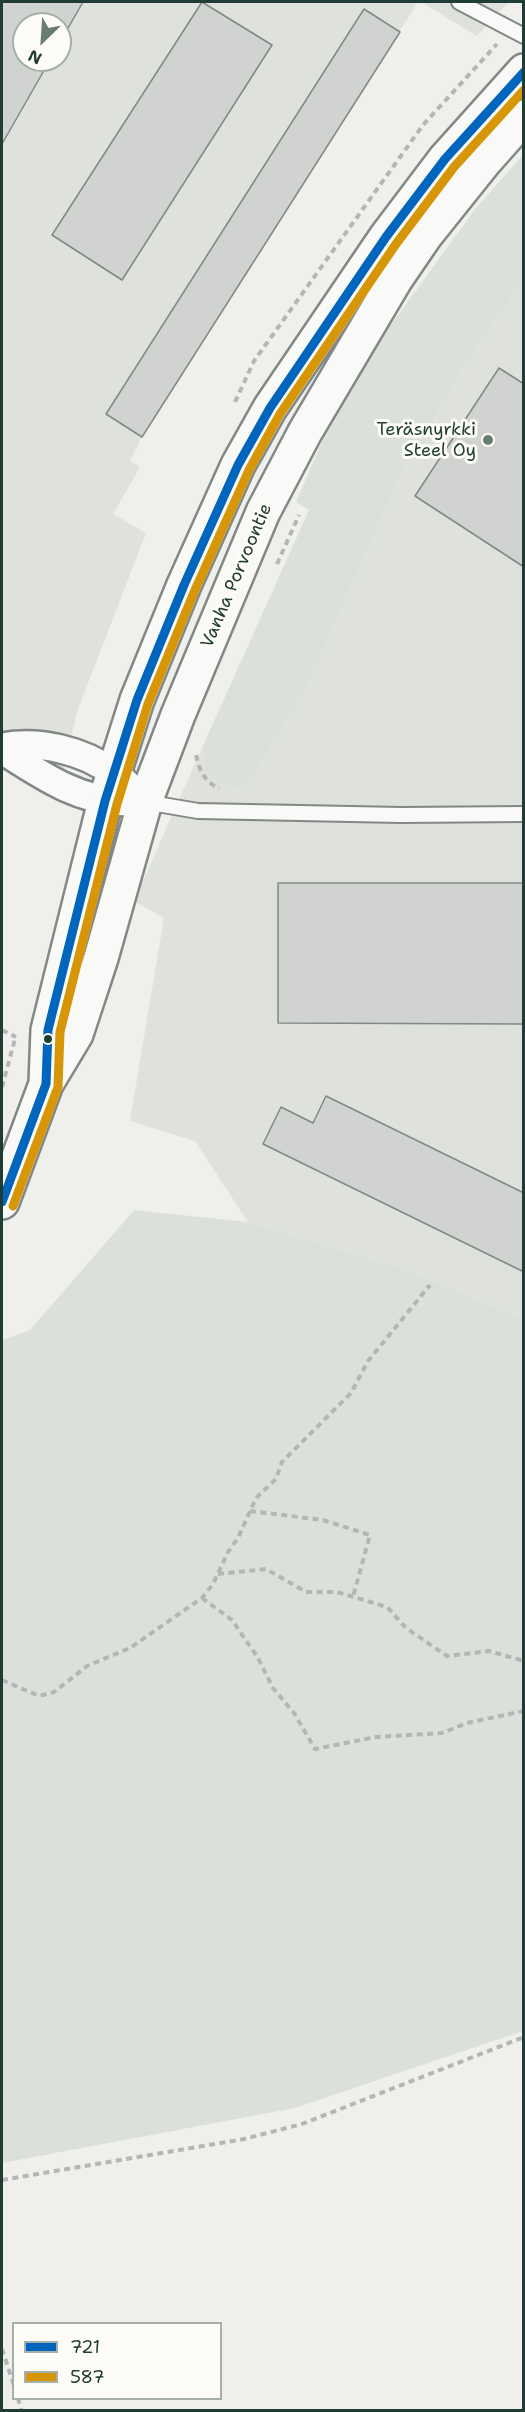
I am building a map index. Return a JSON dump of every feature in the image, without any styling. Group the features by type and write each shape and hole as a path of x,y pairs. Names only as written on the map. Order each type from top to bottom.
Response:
{"main road":[{"name":"Vanha Porvoontie","path":"46,1084 48,1030 110,788 137,700 184,585 238,465 270,408 386,237 446,159 524,71"},
{"name":"Vanha Porvoontie","path":"2,1202 46,1084 76,1034 101,958 145,802 178,715 263,512 305,432 375,310 425,236 485,161 524,117"}],"street":[{"path":"2,749 23,743 86,756 110,788"},
{"path":"2,749 74,792 110,788 145,802"}],"lane":[{"path":"459,2 524,36"},
{"path":"145,802 198,811 401,815 524,814"}],"path":[{"path":"195,750 200,771 208,782 220,790"},
{"path":"2,1030 16,1037"},
{"path":"2,1680 39,1696 54,1692 87,1665 130,1648 202,1598 213,1584 256,1498 276,1479 282,1462 351,1393 368,1361 430,1284"},
{"path":"250,1510 323,1520 370,1535 353,1597"},
{"path":"218,1574 266,1569 306,1592 337,1592 387,1607 406,1628 447,1656 489,1651 524,1661"},
{"path":"202,1598 232,1620 258,1658 273,1688 294,1713 315,1749 376,1737 442,1733 466,1723 524,1710"},
{"path":"2,2180 244,2139 302,2124 524,2037"},
{"path":"2,2349 12,2380"}],"shaded area":[{"path":"2,2 418,2 142,437 130,461 140,467 113,514 146,533 78,709 59,785 2,770"},
{"path":"421,2 509,2 477,36"},
{"path":"523,155 523,281 474,351 402,472 303,693 243,790 222,784 207,773 202,748 309,510 296,502 334,414 377,344 476,208"},
{"path":"523,281 523,1318 393,1265 248,1222 195,1141 130,1121 164,918 134,901 202,748 208,773 243,789 303,692 402,472 474,351"},
{"path":"134,1210 248,1222 393,1265 523,1318 523,2031 295,2108 2,2163 2,1340 30,1330"}],"building":[{"path":"2,2 83,2 72,21 72,12 12,12 12,72 43,72 2,144"},
{"path":"202,2 272,45 122,280 52,235"},
{"path":"364,9 400,32 142,437 106,414"},
{"name":"Teräsnyrkki Steel Oy","path":"499,368 524,384 524,567 415,496"},
{"path":"278,883 524,883 524,1024 278,1023"},
{"path":"326,1096 524,1193 524,1272 263,1144 281,1107 313,1123"}],"transit line":[{"name":"721","path":"2,1202 46,1084 48,1030 105,801 137,700 184,585 238,465 270,408 386,237 445,159 524,72"},
{"name":"587","path":"13,1206 58,1087 60,1032 117,804 148,704 195,590 249,470 280,414 396,244 454,167 524,90"}],"place":[{"name":"Teräsnyrkki Steel Oy","path":"488,440"}]}
